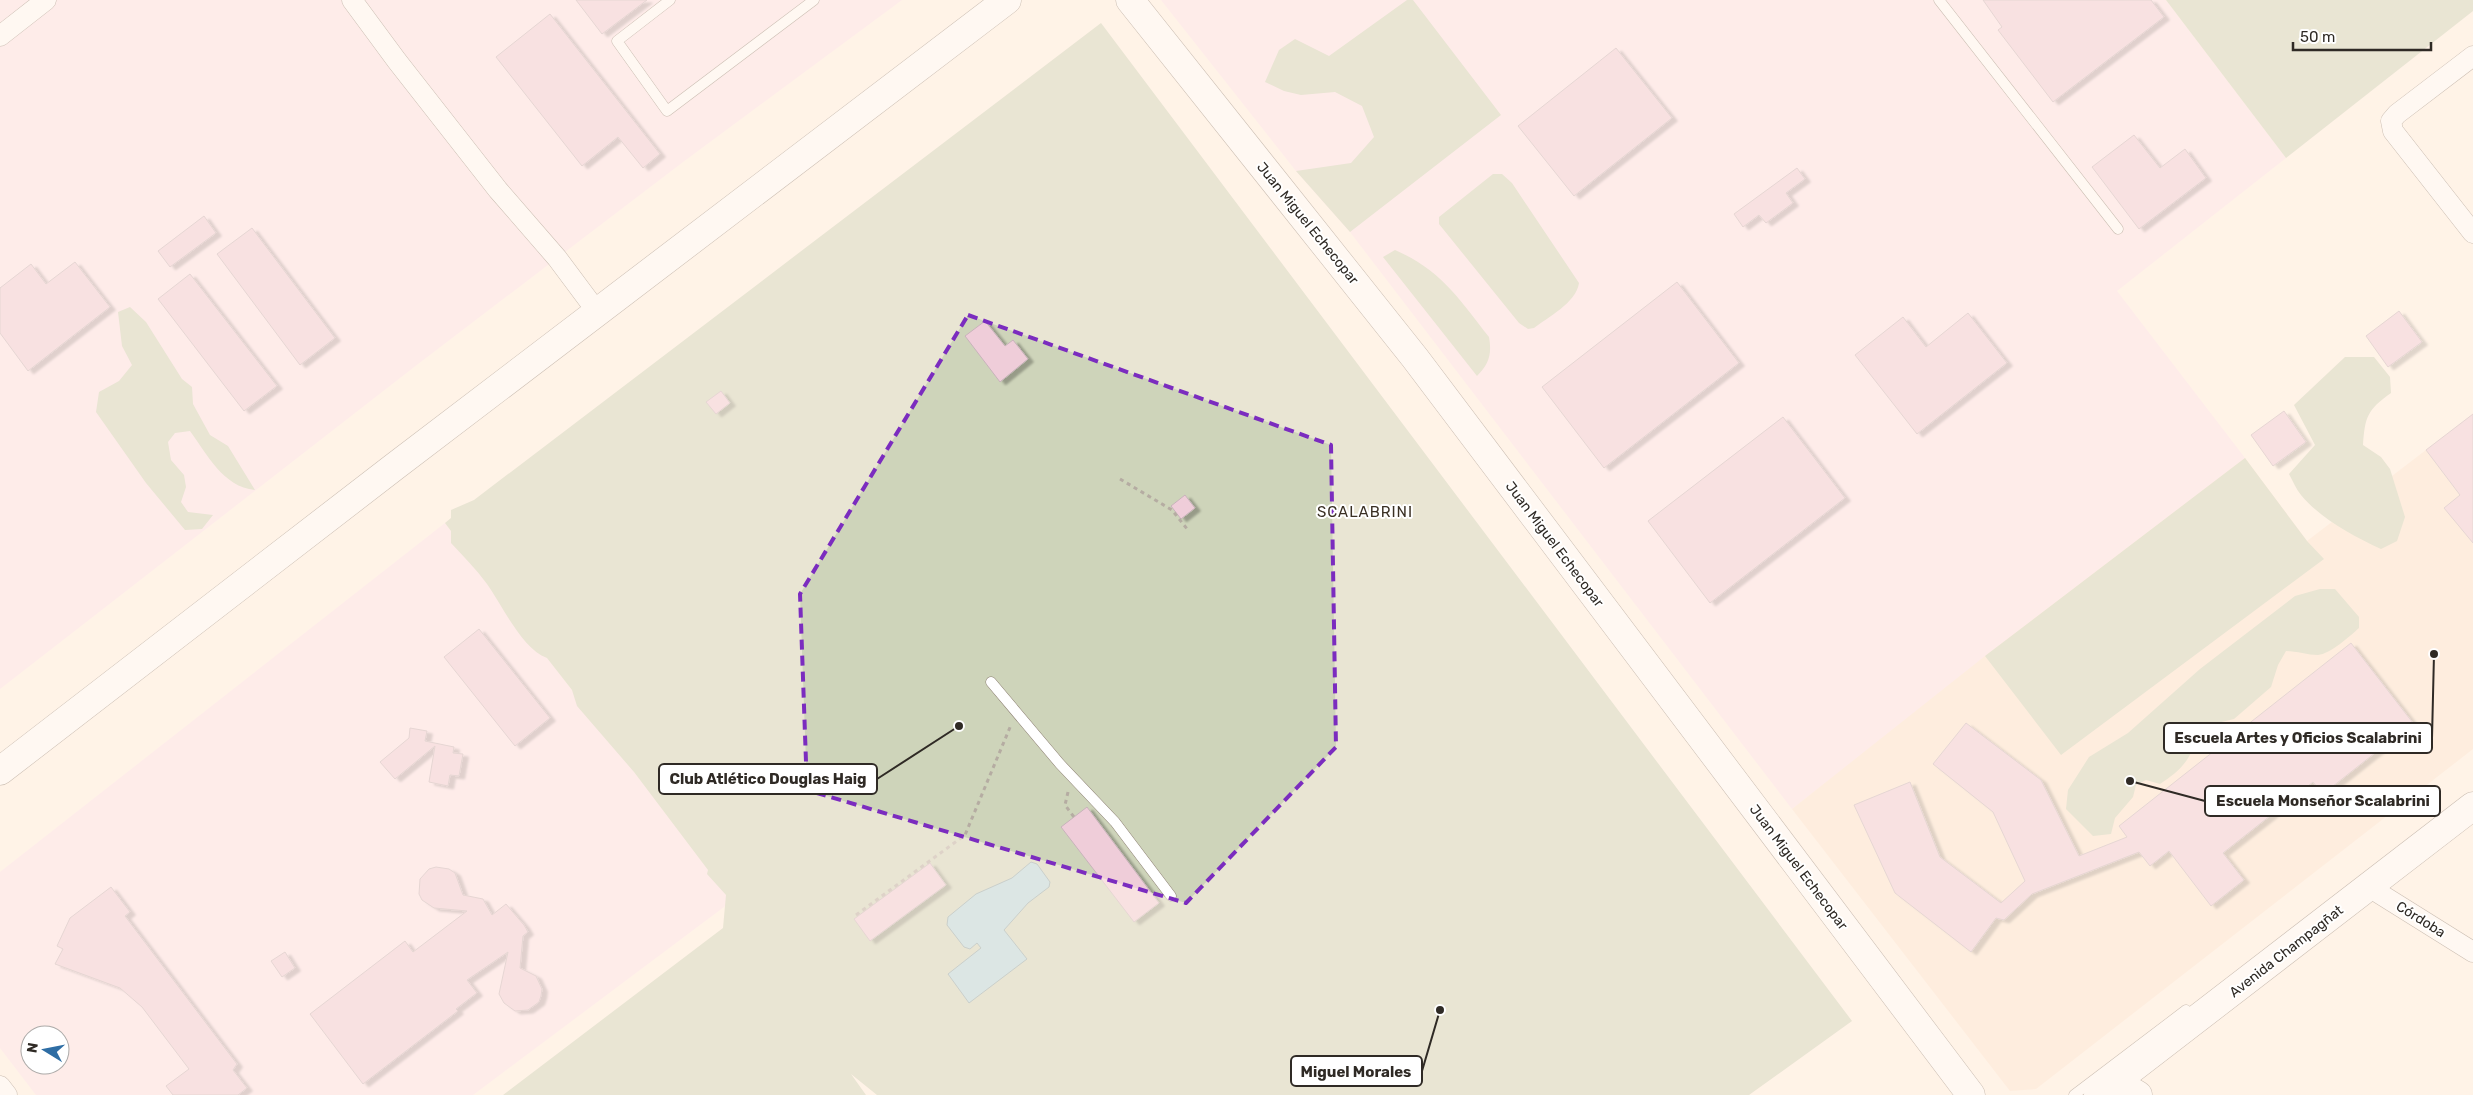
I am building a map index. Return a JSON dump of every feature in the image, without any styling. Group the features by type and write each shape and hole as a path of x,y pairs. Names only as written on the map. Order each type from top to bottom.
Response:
{"main road":[{"path":"0,771 387,472 1007,0"},
{"name":"Juan Miguel Echecopar","path":"1130,0 1415,358 1971,1095"},
{"name":"Avenida Champagñat","path":"2117,1091 2369,887 2473,806"}],"street":[{"path":"0,36 46,0"},
{"path":"352,0 456,137 498,190 558,258 598,313"},
{"path":"2473,56 2396,114 2391,121 2393,131 2473,233"},
{"name":"Córdoba","path":"2369,887 2473,952"},
{"path":"0,1086 7,1095"}],"lane":[{"path":"670,0 617,41 667,111 814,0"},
{"path":"1939,0 2118,229"},
{"path":"991,682 1016,714 1115,822 1171,896"},
{"path":"2074,1095 2193,1005"}],"path":[{"path":"1120,479 1172,510 1188,530"},
{"path":"856,915 965,835 1016,714"},
{"path":"1072,777 1065,805 1074,817"}],"highlighted area":[{"path":"968,315 1331,445 1336,747 1186,903 807,790 800,594"}],"shaded area":[{"path":"0,0 902,0 683,162 418,364 0,689"},
{"path":"1161,0 2166,0 2286,158 2117,291 2245,458 1792,809 1350,232 1296,171"},
{"path":"2473,414 2473,749 2036,1089 2010,1091 1792,809 1985,656 2245,458 2307,541"},
{"path":"445,523 732,901 473,1095 36,1095 21,1075 70,1075 70,1025 20,1025 20,1074 0,1048 0,872"}],"green space":[{"path":"1407,0 1413,0 1501,115 1350,232 1296,171 1351,163 1374,137 1362,106 1335,92 1301,95 1284,91 1265,82 1279,50 1295,39 1329,56"},
{"path":"2166,0 2473,0 2473,11 2286,158"},
{"path":"1101,23 1852,1021 1749,1095 877,1095 851,1074 866,1095 503,1095 723,928 726,895 707,874 708,870 634,772 577,706 572,690 547,658 529,646 513,626 487,584 451,543 451,531 445,523 451,518 451,510 474,500"},
{"path":"1493,174 1502,174 1512,183 1579,283 1573,297 1567,303 1534,328 1528,329 1519,323 1439,224 1439,217"},
{"path":"1395,250 1411,258 1437,276 1458,298 1489,337 1489,358 1477,376 1383,257"},
{"path":"130,307 146,322 182,379 192,387 193,404 210,435 228,446 255,490 244,488 225,476 190,431 175,433 168,442 171,460 184,475 186,487 181,502 188,512 213,515 202,529 185,530 146,483 96,412 99,392 119,381 132,365 122,346 118,312"},
{"path":"2345,357 2374,357 2390,377 2391,393 2377,404 2369,415 2366,421 2363,445 2381,457 2390,469 2405,517 2397,541 2381,549 2349,533 2318,512 2301,495 2289,474 2315,445 2294,405"},
{"path":"2245,458 2307,541 2324,559 2061,755 1985,656"},
{"path":"2320,589 2335,589 2359,617 2359,628 2340,644 2323,654 2314,655 2286,651 2278,665 2271,687 2234,719 2213,724 2197,736 2192,752 2184,764 2160,784 2146,780 2136,785 2133,797 2115,818 2111,834 2093,836 2066,809 2068,790 2089,757 2128,733 2200,669 2295,596"}],"water":[{"path":"1031,862 1037,864 1050,882 1049,887 1028,903 1004,930 1027,959 969,1003 948,974 981,948 977,943 970,949 964,947 947,925 948,917 976,894 1012,878"}],"building":[{"path":"576,0 647,0 602,34"},
{"path":"1983,0 2151,0 2164,17 2053,102 1998,30 2002,27"},
{"path":"550,14 660,154 643,168 618,137 582,166 496,57"},
{"path":"1616,48 1672,118 1574,196 1518,126"},
{"path":"2134,135 2160,168 2185,149 2206,178 2139,229 2092,167"},
{"path":"1797,168 1805,179 1786,193 1793,203 1766,223 1759,215 1743,227 1734,214"},
{"path":"204,216 216,233 170,267 158,251"},
{"path":"252,228 335,338 300,365 217,254"},
{"path":"75,262 110,307 28,371 0,333 0,288 31,264 46,284"},
{"path":"190,274 277,386 244,411 158,299"},
{"path":"1677,282 1739,363 1604,468 1542,387"},
{"path":"2399,311 2422,342 2388,367 2366,336"},
{"path":"1968,313 2007,363 1917,434 1855,355 1903,317 1926,347"},
{"path":"985,321 1005,346 1013,340 1028,359 1000,382 965,336"},
{"path":"721,391 730,403 716,414 706,402"},
{"path":"2284,411 2306,442 2273,466 2251,435"},
{"path":"2473,414 2473,543 2444,508 2460,495 2426,450"},
{"path":"1783,417 1845,498 1710,603 1648,521"},
{"path":"1185,495 1195,508 1181,519 1171,506"},
{"path":"479,629 550,718 515,746 444,657"},
{"path":"2351,643 2413,723 2323,794 2313,782 2223,853 2244,880 2211,906 2169,851 2150,866 2139,852 2032,894 2004,920 1996,918 1971,952 1895,893 1854,805 1910,782 1940,857 2001,903 2025,881 1993,812 1933,764 1966,723 2041,780 2079,856 2127,837 2119,826"},
{"path":"410,728 427,731 425,741 454,747 453,753 463,754 459,776 450,775 448,786 429,782 435,746 395,779 380,762 409,738"},
{"path":"1087,807 1159,903 1134,922 1061,827"},
{"path":"930,863 946,885 870,941 854,919"},
{"path":"436,867 449,869 455,873 463,895 483,899 492,915 506,904 524,925 528,932 523,936 520,968 536,976 542,989 539,1002 528,1010 515,1011 504,1003 499,994 508,952 467,980 477,993 456,1009 458,1011 363,1084 310,1014 405,941 413,952 467,911 434,908 422,900 419,894 420,879 429,869"},
{"path":"111,887 130,912 125,916 237,1064 233,1070 247,1088 238,1095 173,1095 166,1086 189,1069 142,1007 120,988 55,964 63,949 57,946 70,918"},
{"path":"285,952 295,968 282,977 271,961"}],"place":[{"name":"Escuela Artes y Oficios Scalabrini","path":"2434,654"},
{"name":"Club Atlético Douglas Haig","path":"959,726"},
{"name":"Escuela Monseñor Scalabrini","path":"2130,781"},
{"name":"Miguel Morales","path":"1440,1010"}],"district":[{"name":"SCALABRINI","path":"1365,512"}]}
